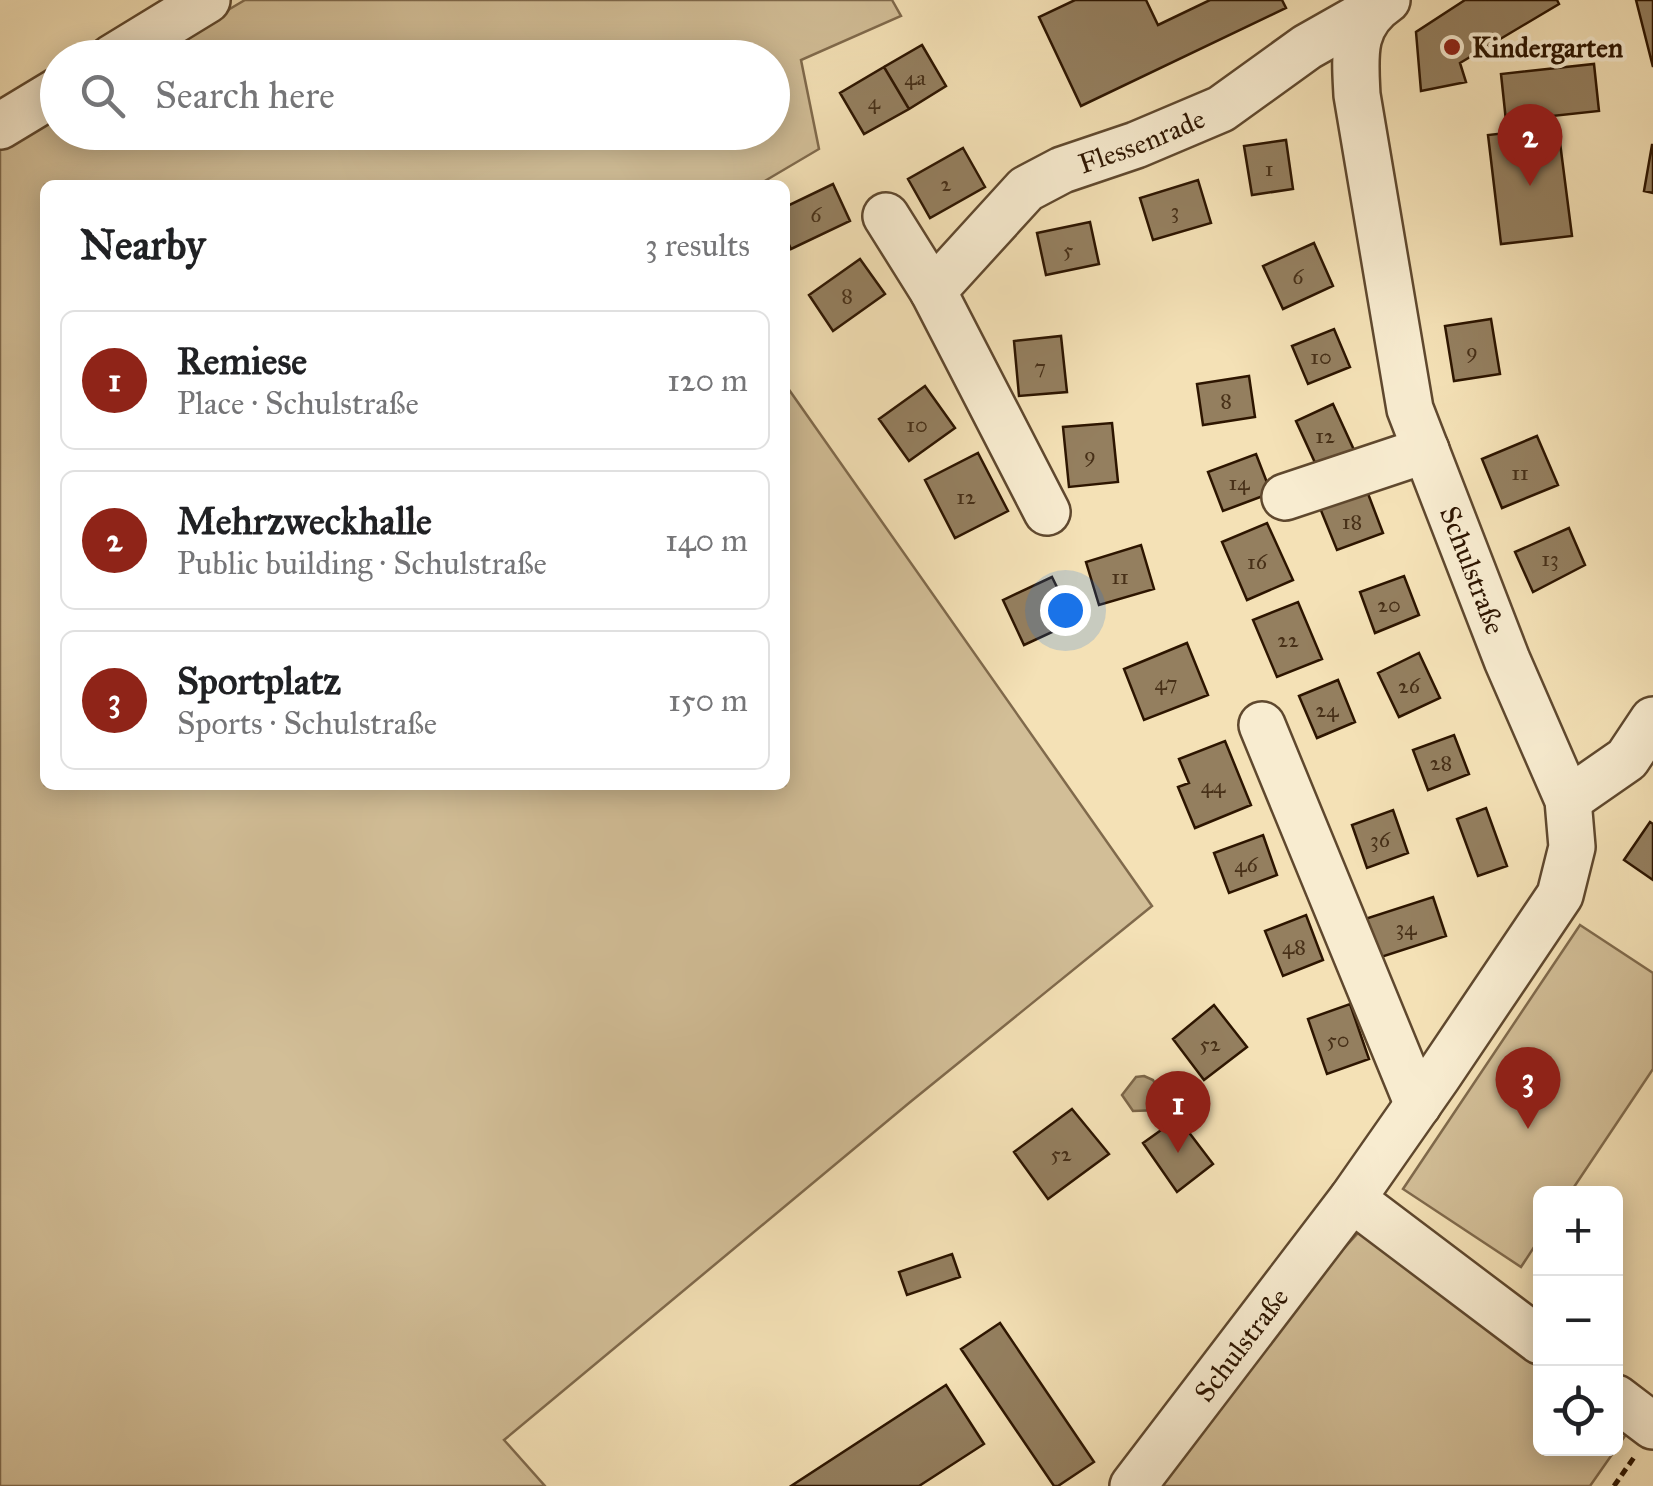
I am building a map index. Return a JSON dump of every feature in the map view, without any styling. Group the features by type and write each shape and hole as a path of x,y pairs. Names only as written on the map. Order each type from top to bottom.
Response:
{"street":[{"path":"141,40 207,0"},
{"name":"Flessenrade","path":"933,291 1026,189 1062,170 1136,145 1221,108 1307,48 1378,6"},
{"name":"Schulstraße","path":"1133,1486 1418,1105 1560,895 1572,847 1568,800 1507,660 1410,410 1356,95 1355,49 1378,6"},
{"path":"0,126 40,102"},
{"path":"886,216 933,291 1047,512"},
{"path":"1285,497 1426,450"},
{"path":"1568,800 1628,759 1653,720"},
{"path":"1262,724 1418,1105"},
{"path":"1352,1198 1533,1336"},
{"path":"1623,1403 1653,1426"}],"shaded area":[{"path":"245,0 892,0 901,16 801,60 819,149 766,180 40,180 40,790 790,790 790,391 1152,906 504,1440 545,1486 0,1486 0,144 40,121 40,150 790,150 790,40 177,40"},
{"path":"1580,925 1653,973 1653,1069 1575,1186 1533,1186 1533,1249 1521,1267 1403,1189"},
{"path":"1136,1077 1153,1080 1162,1097 1160,1110 1133,1111 1122,1095"},
{"path":"1359,1232 1533,1364 1533,1456 1611,1456 1590,1486 1147,1486 1169,1439"}],"building":[{"path":"1075,0 1146,0 1158,25 1210,0 1282,0 1286,8 1081,106 1039,17"},
{"name":"Kindergarten","path":"1465,0 1557,0 1559,4 1460,63 1466,82 1421,91 1416,32"},
{"path":"1636,0 1653,0 1653,67"},
{"path":"922,45 946,86 909,109 884,67"},
{"path":"1594,64 1599,111 1506,121 1501,74"},
{"path":"884,67 909,109 864,134 840,93"},
{"path":"1558,127 1572,236 1501,244 1488,135"},
{"path":"1286,140 1293,189 1252,195 1244,146"},
{"path":"1653,145 1653,193 1644,191"},
{"path":"963,148 985,187 930,218 908,179"},
{"path":"1198,180 1211,223 1153,240 1140,198"},
{"path":"833,184 850,221 791,249 790,205"},
{"path":"1090,222 1099,264 1046,275 1037,233"},
{"path":"1314,243 1333,286 1283,309 1263,266"},
{"path":"860,259 885,294 833,331 809,295"},
{"path":"1491,319 1500,374 1454,381 1445,326"},
{"path":"1334,329 1350,367 1308,384 1292,346"},
{"path":"1061,336 1067,392 1019,396 1014,341"},
{"path":"1249,376 1255,417 1203,425 1197,384"},
{"path":"925,386 955,428 909,461 879,419"},
{"path":"1333,404 1354,450 1317,467 1296,421"},
{"path":"1112,423 1118,482 1069,487 1063,427"},
{"path":"1537,436 1558,485 1502,508 1482,459"},
{"path":"978,453 1008,511 955,538 925,480"},
{"path":"1256,454 1271,493 1223,511 1208,472"},
{"path":"1367,491 1383,533 1337,550 1320,508"},
{"path":"1267,523 1293,580 1247,600 1222,542"},
{"path":"1569,528 1585,565 1533,592 1515,552"},
{"path":"1141,545 1154,589 1099,605 1086,562"},
{"path":"1404,576 1419,615 1375,633 1360,592"},
{"path":"1052,577 1074,622 1024,645 1003,600"},
{"path":"1298,602 1322,659 1277,677 1253,620"},
{"path":"1187,643 1208,695 1144,720 1124,669"},
{"path":"1419,653 1440,698 1399,717 1378,673"},
{"path":"1338,680 1355,722 1317,738 1299,696"},
{"path":"1454,735 1469,774 1428,790 1413,750"},
{"path":"1225,741 1251,805 1195,828 1178,787 1189,783 1179,759"},
{"path":"1486,808 1507,866 1478,876 1457,819"},
{"path":"1393,810 1408,853 1367,868 1352,825"},
{"path":"1650,822 1653,824 1653,880 1624,860"},
{"path":"1263,835 1277,875 1229,893 1214,853"},
{"path":"1433,897 1446,936 1378,958 1365,919"},
{"path":"1306,915 1323,960 1283,976 1265,931"},
{"path":"1350,1004 1369,1059 1327,1074 1308,1019"},
{"path":"1214,1005 1247,1047 1204,1080 1173,1039"},
{"path":"1072,1109 1109,1154 1048,1199 1014,1152"},
{"path":"1178,1118 1213,1164 1177,1192 1143,1143"},
{"path":"952,1254 960,1277 907,1295 899,1272"},
{"path":"1000,1323 1094,1462 1058,1486 1054,1486 961,1349"},
{"path":"946,1385 984,1444 919,1486 791,1486"}],"place":[{"name":"Kindergarten","path":"1452,47"},
{"name":"Mehrzweckhalle","path":"1530,186"},
{"name":"Sportplatz","path":"1528,1129"},
{"name":"Remiese","path":"1178,1153"}]}
